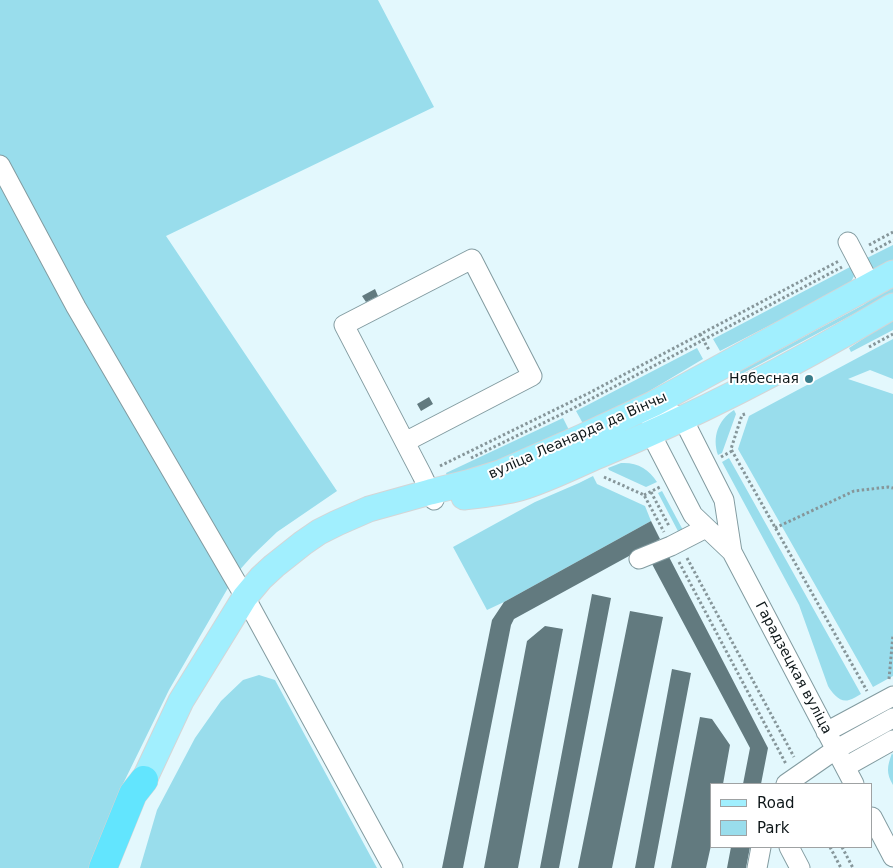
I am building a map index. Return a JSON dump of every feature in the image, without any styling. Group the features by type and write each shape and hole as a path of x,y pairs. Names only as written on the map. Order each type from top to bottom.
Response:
{"highway":[{"path":"103,868 133,794 144,780"},
{"path":"112,868 140,798 144,780"}],"main road":[{"name":"вуліца Леанарда да Вінчы","path":"144,780 181,701 245,597 274,566 319,532 369,509 428,489 471,482 500,473 582,437 653,404 893,273"},
{"name":"вуліца Леанарда да Вінчы","path":"428,489 483,495 520,488 683,419 836,340 893,306"}],"street":[{"path":"0,165 76,307 245,597 393,868"},
{"path":"853,252 871,286"},
{"path":"405,442 532,376 472,259 344,325 428,489"},
{"path":"651,434 653,404 683,419"},
{"name":"Гарадзецкая вуліца","path":"683,419 724,500 732,552 853,783"},
{"name":"Гарадзецкая вуліца","path":"651,434 693,515 732,552"},
{"path":"640,559 706,528"},
{"path":"826,732 891,689"},
{"path":"794,779 835,750 893,718"},
{"path":"845,767 893,740"},
{"path":"873,819 893,857"},
{"path":"757,868 760,848"},
{"path":"790,848 800,868"}],"path":[{"path":"428,489 565,405 893,232"},
{"path":"470,459 568,411 704,340 853,252 893,240"},
{"path":"700,334 704,340"},
{"path":"565,405 568,411"},
{"path":"742,415 731,449 868,694"},
{"path":"604,478 644,495 674,544 794,779"},
{"path":"776,528 854,491 893,488"},
{"path":"651,492 674,544 794,779"},
{"path":"891,689 893,635"},
{"path":"831,848 841,868"},
{"path":"843,848 853,868"}],"green space":[{"path":"0,0 378,0 434,107 166,236 337,491 277,532 236,574 169,690 121,788 95,868 0,868"},
{"path":"893,245 893,262 872,269 865,259"},
{"path":"850,267 854,276 850,284 720,351 713,339"},
{"path":"893,285 893,293 734,378 733,375 863,305"},
{"path":"893,319 893,330 851,352 849,348"},
{"path":"893,339 893,379 870,370 848,379 893,394 893,676 873,687 738,449 749,416"},
{"path":"697,348 703,359 586,429 576,411"},
{"path":"734,410 736,414 722,453 718,455 716,435 720,424"},
{"path":"563,418 572,436 482,470 447,476 446,473"},
{"path":"729,458 861,694 854,698 846,701 839,699 828,686 799,605 722,462"},
{"path":"621,463 642,467 657,482 646,487 608,468"},
{"path":"593,476 597,484 645,506 651,521 487,610 453,547 535,502"},
{"path":"662,491 684,532 680,535 658,493"},
{"path":"259,675 275,680 377,868 140,868 157,810 195,738 221,701 243,680"},
{"path":"892,753 893,755 893,785 888,770"}],"building":[{"path":"375,289 378,296 366,302 362,296"},
{"path":"429,397 433,404 421,411 417,404"},
{"path":"651,521 660,539 514,619 511,625 463,868 442,868 492,620 504,602"},
{"path":"668,555 768,748 761,783 743,783 750,748 652,564"},
{"path":"592,594 611,598 559,868 540,868"},
{"path":"630,611 663,617 612,868 578,868"},
{"path":"545,626 563,629 518,868 484,868 527,641"},
{"path":"672,669 691,673 654,868 635,868"},
{"path":"700,717 712,719 730,745 723,783 710,783 710,848 706,868 671,868"},
{"path":"731,848 750,848 746,868 727,868"}],"place":[{"name":"Нябесная","path":"809,379"}]}
